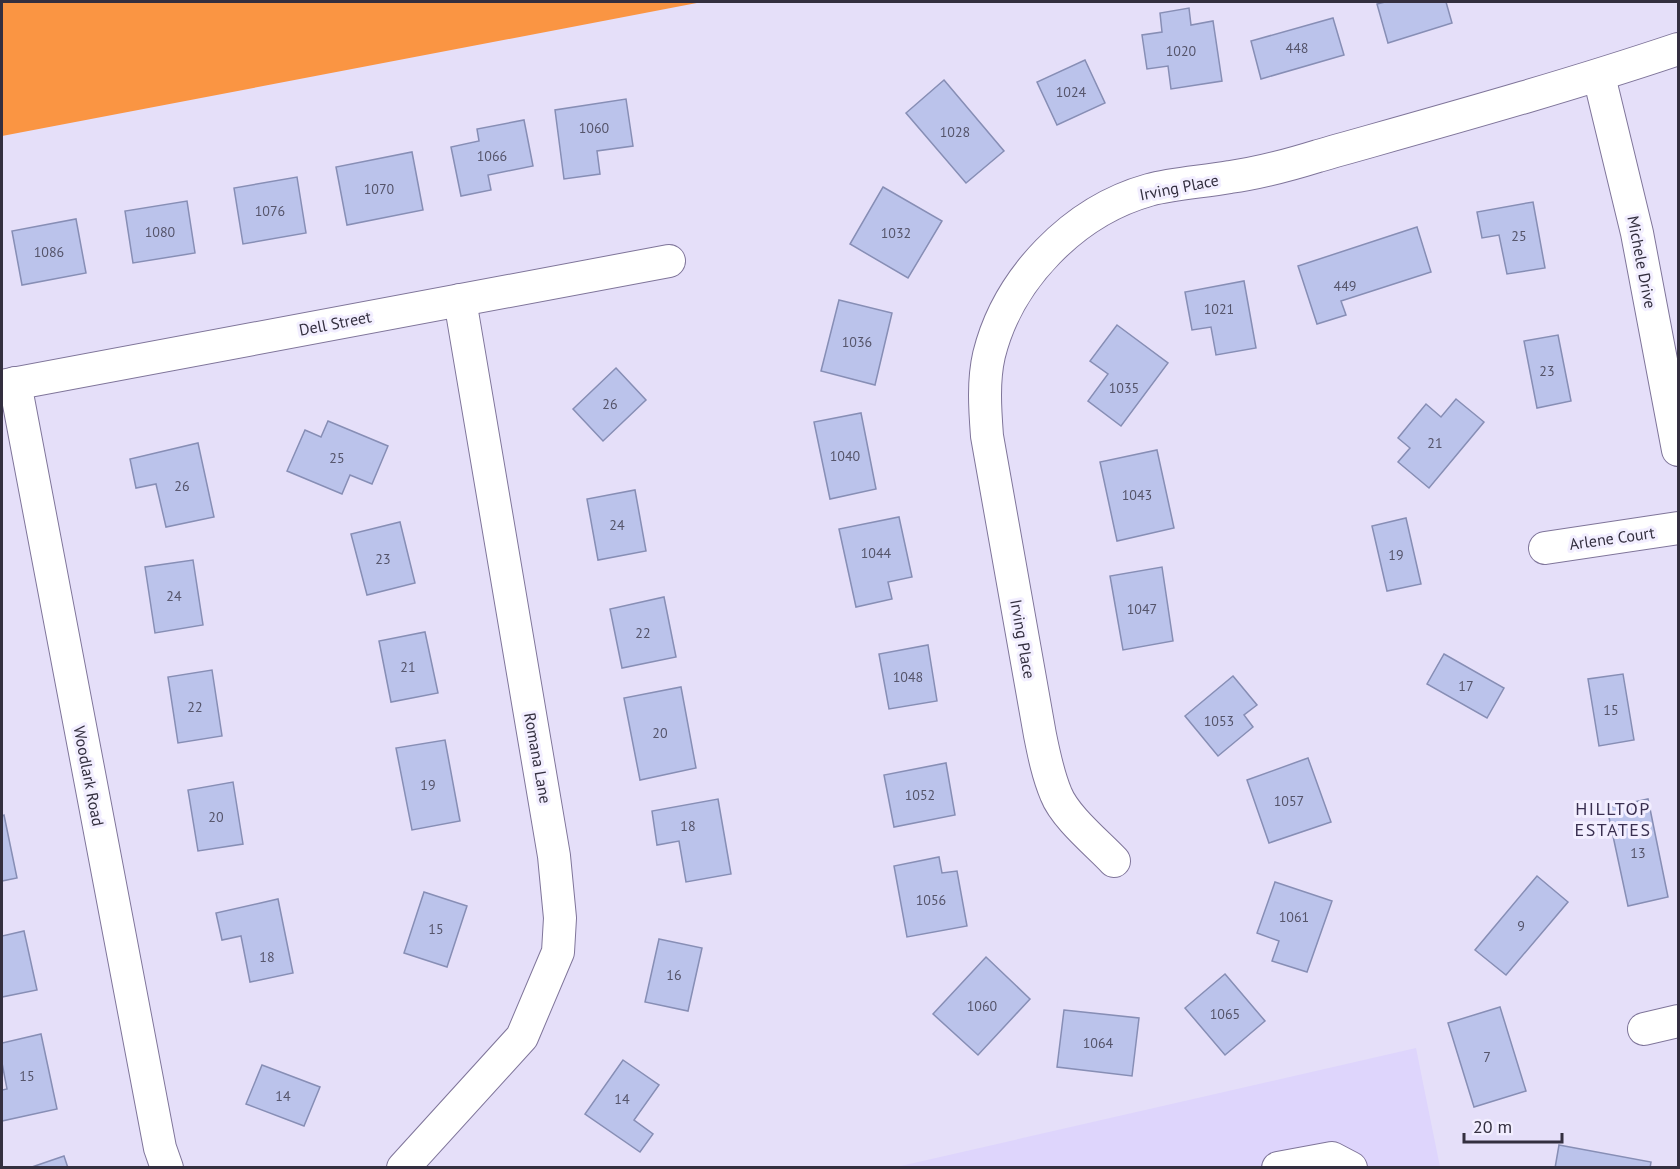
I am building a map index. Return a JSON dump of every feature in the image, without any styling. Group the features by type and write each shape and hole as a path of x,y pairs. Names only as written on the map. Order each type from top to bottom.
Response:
{"street":[{"name":"Irving Place","path":"1114,861 1074,820 1056,796 1038,724 987,436 985,383 988,357 996,331 1008,305 1024,280 1066,235 1090,217 1120,200 1150,190 1262,172 1599,76 1678,49"},
{"name":"Michele Drive","path":"1599,76 1637,233 1678,450"},
{"name":"Dell Street","path":"8,384 669,261"},
{"name":"Romana Lane","path":"403,1167 522,1037 558,952 559,940 560,918 554,856 460,300"},
{"name":"Woodlark Road","path":"8,384 160,1148 167,1167"},
{"name":"Arlene Court","path":"1545,548 1678,528"},
{"path":"1644,1029 1678,1021"},
{"path":"1278,1167 1332,1158 1351,1167"}],"shaded area":[{"path":"2,2 702,2 2,136"},
{"path":"1416,1048 1440,1167 892,1168"}],"building":[{"path":"1446,2 1452,23 1388,43 1377,4"},
{"path":"1189,8 1191,25 1213,21 1222,81 1171,89 1168,66 1147,69 1142,35 1162,32 1160,13"},
{"path":"1333,18 1344,55 1261,79 1251,41"},
{"path":"1085,60 1105,103 1057,125 1037,82"},
{"path":"944,80 1004,151 966,183 906,113"},
{"path":"626,99 633,146 597,151 600,174 564,179 555,110"},
{"path":"524,120 533,166 488,175 491,190 461,196 451,147 479,141 477,129"},
{"path":"412,152 423,210 347,225 336,167"},
{"path":"297,177 306,233 243,244 234,188"},
{"path":"883,187 942,221 908,278 850,244"},
{"path":"187,201 195,253 133,263 125,211"},
{"path":"1533,202 1545,268 1507,274 1499,235 1482,238 1477,212"},
{"path":"76,219 86,273 22,285 12,231"},
{"path":"1417,227 1431,272 1341,301 1346,315 1317,324 1298,266"},
{"path":"1244,281 1256,348 1216,355 1211,327 1192,330 1185,292"},
{"path":"839,300 892,313 875,385 821,371"},
{"path":"1117,325 1168,363 1121,426 1088,401 1108,374 1090,361"},
{"path":"1558,335 1571,401 1537,408 1524,341"},
{"path":"616,368 646,400 603,441 573,409"},
{"path":"1456,399 1484,422 1429,488 1398,462 1410,448 1398,438 1426,404 1441,417"},
{"path":"861,413 876,489 830,499 814,422"},
{"path":"328,421 388,446 372,484 350,475 342,494 287,471 305,430 321,437"},
{"path":"198,443 214,517 166,527 156,484 136,488 130,459"},
{"path":"1157,450 1174,528 1117,541 1100,462"},
{"path":"635,490 646,551 598,560 587,499"},
{"path":"899,517 912,577 888,582 892,599 856,607 839,529"},
{"path":"1406,518 1421,584 1387,591 1372,526"},
{"path":"400,522 415,583 367,595 351,534"},
{"path":"193,560 203,625 155,633 145,567"},
{"path":"1162,567 1173,641 1123,650 1110,576"},
{"path":"664,597 676,657 622,668 610,609"},
{"path":"425,632 438,693 391,702 379,641"},
{"path":"928,645 937,701 889,709 879,654"},
{"path":"1444,654 1504,688 1487,718 1427,684"},
{"path":"212,670 222,736 178,743 168,677"},
{"path":"1623,674 1634,740 1599,746 1588,679"},
{"path":"1233,676 1257,705 1244,715 1253,727 1218,756 1185,716"},
{"path":"681,687 696,768 640,780 624,698"},
{"path":"445,740 460,821 412,830 396,748"},
{"path":"1308,758 1331,822 1269,843 1247,780"},
{"path":"946,763 955,815 894,827 884,775"},
{"path":"233,782 243,844 198,851 188,790"},
{"path":"718,799 731,874 686,882 679,841 657,845 652,811"},
{"path":"1648,799 1668,897 1628,906 1607,808"},
{"path":"4,815 17,878 2,881 2,816"},
{"path":"939,857 942,873 957,871 967,926 907,937 894,866"},
{"path":"1537,876 1568,902 1506,975 1475,950"},
{"path":"1275,882 1332,901 1307,972 1272,961 1279,941 1257,933"},
{"path":"424,892 467,906 447,967 404,953"},
{"path":"278,899 293,973 250,982 241,936 222,940 216,913"},
{"path":"24,931 37,990 2,997 2,936"},
{"path":"659,939 702,948 688,1011 645,1002"},
{"path":"986,957 1030,999 978,1055 933,1014"},
{"path":"1225,974 1265,1021 1225,1055 1185,1008"},
{"path":"1500,1007 1526,1091 1474,1107 1448,1023"},
{"path":"1064,1010 1139,1018 1132,1076 1057,1067"},
{"path":"41,1034 57,1109 2,1121 2,1090 7,1089 2,1063 2,1043"},
{"path":"623,1060 659,1085 634,1120 653,1134 640,1152 585,1114"},
{"path":"262,1065 320,1087 304,1126 246,1104"},
{"path":"1559,1145 1651,1162 1650,1168 1555,1168"},
{"path":"64,1156 68,1168 29,1168"}],"district":[{"name":"HILLTOP ESTATES","path":"1613,818"}]}
